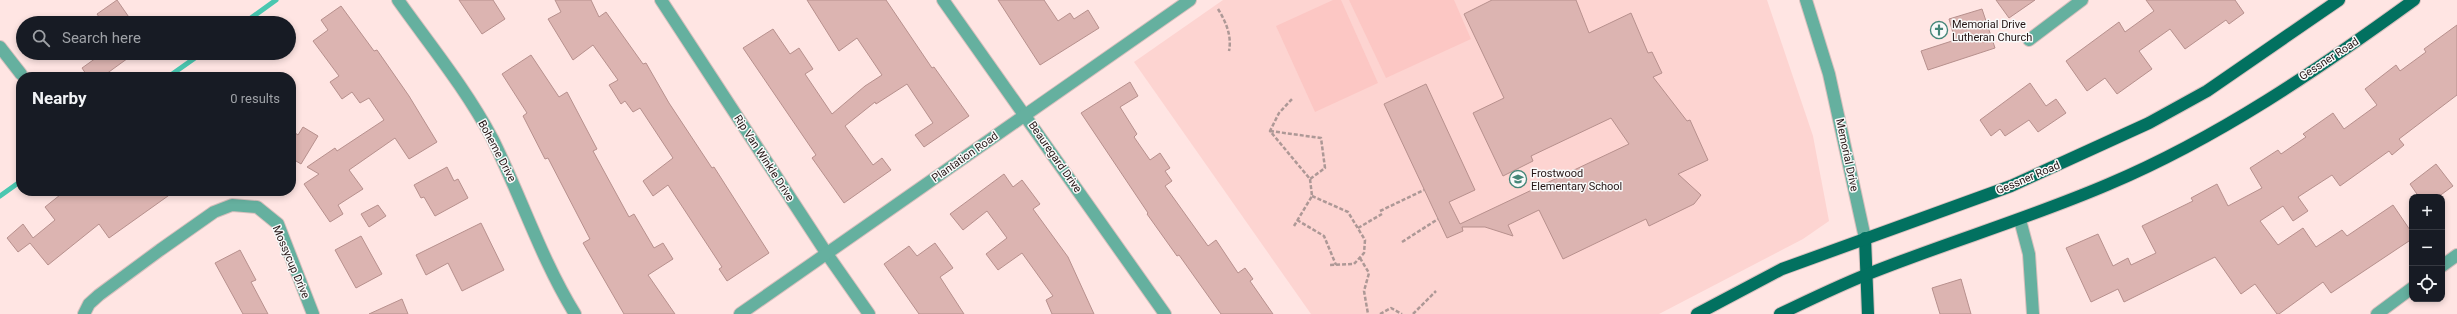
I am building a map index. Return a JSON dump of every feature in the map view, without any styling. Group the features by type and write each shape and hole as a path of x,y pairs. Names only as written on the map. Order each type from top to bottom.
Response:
{"main road":[{"name":"Gessner Road","path":"1697,314 1782,269 2011,186 2149,123 2207,91 2339,0"},
{"name":"Gessner Road","path":"1780,314 1867,274 2020,220 2110,184 2230,122 2360,40 2414,0"},
{"name":"Memorial Drive","path":"1865,238 1868,314"}],"street":[{"name":"Boheme Drive","path":"398,0 456,81 491,136 517,190 563,295 575,314"},
{"name":"Rip Van Winkle Drive","path":"662,0 828,254 869,314"},
{"name":"Beauregard Drive","path":"943,0 1165,314"},
{"name":"Plantation Road","path":"740,314 1190,0"},
{"name":"Memorial Drive","path":"1806,0 1829,74 1865,238"},
{"path":"2029,40 2082,0"},
{"path":"0,47 19,72"},
{"name":"Mossycup Drive","path":"84,314 89,304 99,295 160,250 214,212 232,205 257,207 278,224 313,314"},
{"path":"2020,220 2029,254 2033,314"},
{"path":"2445,264 2457,254"},
{"path":"2377,314 2409,290"}],"path":[{"path":"1218,9 1227,25 1230,44 1229,51"},
{"path":"1270,131 1279,113 1292,99"},
{"path":"1270,131 1310,178 1312,196 1294,226"},
{"path":"1270,131 1321,138 1325,168 1310,178"},
{"path":"1380,210 1424,190"},
{"path":"1312,196 1348,212 1365,240 1366,247 1360,258 1354,264 1329,265"},
{"path":"1358,228 1382,214"},
{"path":"1402,242 1438,218"},
{"path":"1297,220 1324,236 1336,265"},
{"path":"1360,258 1369,272 1364,291 1368,314"},
{"path":"1413,314 1436,291"},
{"path":"1380,314 1391,308 1402,314"}],"shaded area":[{"name":"Frostwood Elementary School","path":"1223,0 1767,0 1813,136 1829,221 1803,239 1659,314 1311,314 1134,62"},
{"path":"1333,0 1341,0 1378,83 1315,112 1276,26"},
{"path":"1349,0 1454,0 1471,39 1386,78"}],"building":[{"path":"117,0 128,16 98,16 97,14"},
{"path":"459,0 493,0 505,19 482,34"},
{"path":"555,0 591,0 599,17 606,12 643,64 646,63 669,103 712,168 714,167 769,253 727,281 719,269 722,267 668,185 653,196 643,181 673,158 640,108 633,112 625,101 621,104 609,85 618,80 593,45 573,60 548,19 561,12"},
{"path":"807,0 886,0 932,68 934,67 969,116 924,147 915,135 933,123 907,84 876,104 875,102 845,126 873,165 882,158 891,170 844,203 812,158 816,155 743,48 773,29 790,54 799,48 813,69 805,74 832,114 865,86 882,75 857,38 839,51"},
{"path":"998,0 1044,0 1058,21 1070,13 1074,19 1088,10 1099,28 1040,65"},
{"path":"1492,0 1576,0 1589,33 1631,13 1648,53 1652,52 1662,73 1653,77 1687,121 1690,120 1708,160 1678,174 1701,195 1694,204 1649,226 1646,219 1563,259 1539,210 1508,225 1513,236 1485,227 1462,227 1463,231 1447,238 1384,104 1426,84 1475,190 1449,202 1460,224 1629,144 1611,118 1531,156 1533,161 1503,176 1473,113 1504,98 1464,14"},
{"path":"1996,0 2035,0 2009,18"},
{"path":"2146,0 2235,0 2244,13 2229,24 2226,20 2185,49 2170,29 2139,51 2152,69 2117,94 2105,78 2087,91 2066,61 2119,22 2125,32 2154,11"},
{"path":"341,6 374,51 377,50 409,96 437,142 409,159 395,138 349,170 363,189 338,205 343,214 330,222 304,184 319,174 307,167 335,148 337,151 384,120 369,98 360,103 352,92 342,99 330,82 339,76 313,41 328,30 321,20"},
{"path":"1982,9 1995,48 1928,70 1921,51 1955,40 1949,19"},
{"path":"2457,25 2457,95 2399,139 2404,145 2392,155 2389,151 2340,186 2332,175 2298,197 2308,211 2293,221 2283,206 2260,221 2278,245 2303,228 2316,247 2342,230 2347,236 2393,205 2409,229 2409,241 2331,293 2323,282 2279,314 2277,314 2255,284 2241,294 2215,257 2124,302 2118,289 2091,302 2066,248 2098,234 2113,266 2128,258 2131,265 2156,253 2142,226 2193,201 2191,198 2217,184 2228,206 2262,188 2250,168 2278,150 2281,154 2306,137 2303,134 2333,113 2344,129 2377,105 2365,89 2396,65 2400,71 2426,52 2424,49"},
{"path":"531,55 559,97 567,92 597,149 593,151 629,217 634,214 654,248 663,243 673,259 648,275 675,314 624,314 583,243 590,239 548,158 545,159 523,116 527,113 502,74"},
{"path":"93,60 125,60 109,72 85,72 82,68"},
{"path":"1130,82 1138,96 1120,107 1137,134 1134,137 1150,160 1160,153 1170,168 1165,171 1172,181 1165,186 1208,246 1216,240 1238,273 1245,268 1253,279 1250,281 1273,314 1221,314 1179,255 1177,256 1147,214 1148,213 1081,113"},
{"path":"2030,83 2046,106 2056,99 2066,113 2038,132 2029,120 2005,136 2000,129 1991,136 1980,120"},
{"path":"303,127 318,136 301,164 296,161 296,134 298,135"},
{"path":"2436,164 2453,186 2442,194 2417,194 2410,184"},
{"path":"447,167 454,181 458,179 468,198 435,216 424,197 421,198 414,185"},
{"path":"1004,174 1013,187 1022,180 1040,204 1033,209 1068,257 1094,314 1052,314 1046,300 1053,296 1022,253 998,270 986,254 1007,238 987,211 963,230 950,214"},
{"path":"59,196 168,196 109,238 99,224 48,265 30,243 18,252 7,238 23,224 33,238 55,220 45,207"},
{"path":"378,205 386,216 369,227 361,214"},
{"path":"481,223 504,270 462,291 448,263 426,275 416,255"},
{"path":"361,236 382,274 356,288 335,250"},
{"path":"935,243 953,268 940,277 964,314 919,314 884,264 909,246 917,256"},
{"path":"240,250 256,280 251,282 268,314 243,314 215,263"},
{"path":"1961,279 1971,314 1940,314 1932,288"},
{"path":"402,299 408,314 369,314"}],"waterway":[{"path":"254,16 276,0"},
{"path":"175,72 192,60"},
{"path":"0,196 16,185"}],"place":[{"name":"Memorial Drive Lutheran Church","path":"1939,30"},
{"name":"Frostwood Elementary School","path":"1518,179"}]}
